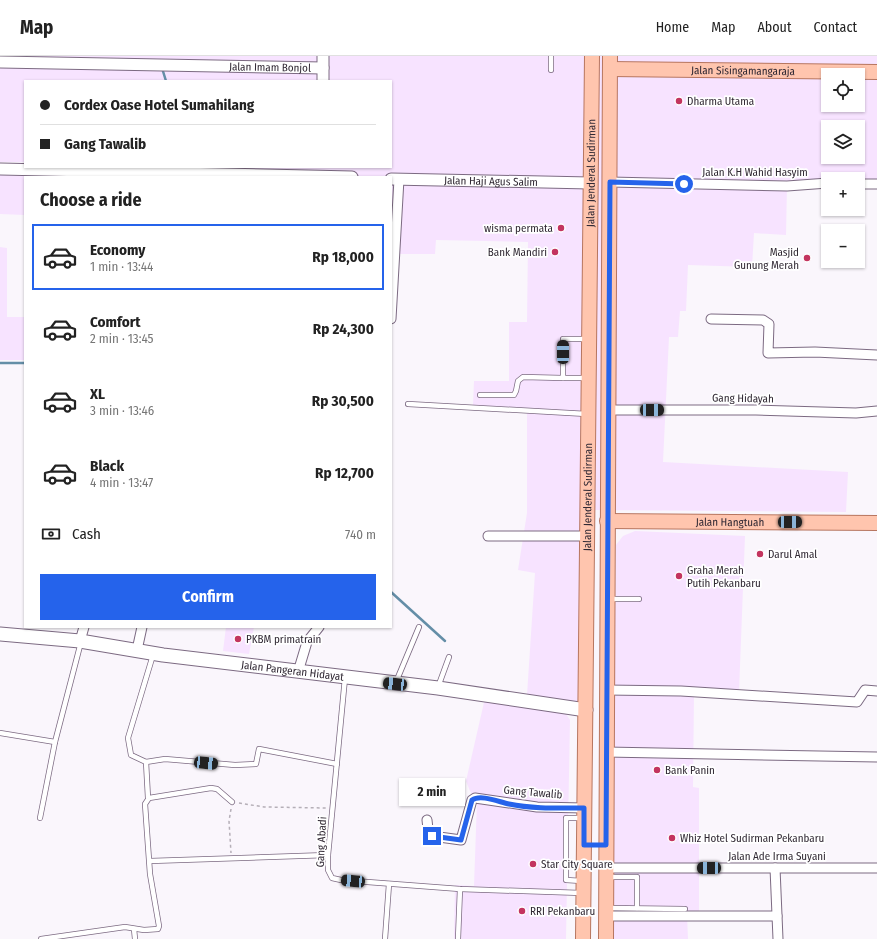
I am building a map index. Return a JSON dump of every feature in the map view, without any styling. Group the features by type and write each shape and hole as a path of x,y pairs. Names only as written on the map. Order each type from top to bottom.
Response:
{"main road":[{"name":"Jalan Jenderal Sudirman","path":"584,939 592,56"},
{"name":"Jalan Jenderal Sudirman","path":"606,939 606,599 610,63"},
{"name":"Jalan Sisingamangaraja","path":"610,63 877,72"},
{"name":"Jalan Hangtuah","path":"607,521 877,523"},
{"name":"Jalan Pangeran Hidayat","path":"0,634 81,642 154,654 438,688 586,710"},
{"path":"584,845 606,845"}],"street":[{"path":"323,56 324,80"},
{"name":"Jalan Imam Bonjol","path":"2,60 153,65 324,68"},
{"path":"0,169 125,175 324,171 347,176"},
{"path":"392,309 395,179"},
{"name":"Jalan Haji Agus Salim","path":"395,179 590,182"},
{"name":"Jalan K.H Wahid Hasyim","path":"610,182 787,186 821,184"},
{"path":"865,184 877,184"},
{"path":"712,319 763,320 769,324 768,353 815,352 877,355"},
{"name":"Gang Hidayah","path":"608,410 756,410 856,413 877,411"},
{"path":"488,536 588,536"},
{"path":"81,642 84,628"},
{"path":"137,650 142,628"},
{"path":"298,672 308,642 318,628"},
{"path":"606,690 681,692 857,702 865,690 877,691"},
{"path":"606,752 877,757"},
{"name":"Gang Tawalib","path":"427,820 428,829 432,836 461,840 472,800 475,798 584,813"},
{"path":"775,868 778,939"},
{"name":"Jalan Ade Irma Suyani","path":"606,873 775,868 877,868"},
{"path":"606,912 778,916"}],"lane":[{"path":"551,57 551,70"},
{"path":"563,378 563,339 589,339"},
{"path":"480,395 514,394 518,382 523,377 589,378"},
{"path":"408,404 589,414"},
{"path":"606,599 639,599"},
{"path":"395,684 419,627"},
{"path":"40,818 55,742 81,642"},
{"path":"154,654 128,738 131,755 146,762 164,759 235,765 256,764 259,749 337,764"},
{"path":"438,688 448,657"},
{"name":"Gang Abadi","path":"345,678 328,855 328,870 332,878 460,889 584,887"},
{"path":"0,733 55,742"},
{"path":"41,939 125,927 155,930 159,926 150,874 145,804 148,798 146,762"},
{"path":"148,798 211,788 217,789 232,802"},
{"path":"584,813 566,818 566,880 584,887"},
{"path":"150,861 231,857 328,855"},
{"path":"606,873 637,877 637,908"},
{"path":"385,939 389,884"},
{"path":"458,939 460,889"},
{"path":"606,912 637,908 685,908"},
{"path":"134,928 135,939"}],"path":[{"path":"231,857 228,821 232,802 264,807 332,808"}],"shaded area":[{"path":"0,56 877,56 877,184 865,184 865,172 821,172 821,180 787,186 786,235 754,233 752,267 688,265 686,311 680,311 678,337 669,337 663,462 848,472 846,512 594,510 592,704 527,695 535,573 518,570 527,513 527,408 473,405 474,381 509,381 509,322 527,322 528,242 436,240 435,254 399,254 399,225 392,224 392,176 186,176 182,168 392,168 392,80 24,80 24,162 0,162"},
{"path":"0,175 38,176 24,176 24,215 0,214"},
{"path":"0,247 7,248 7,317 24,317 24,360 0,360"},
{"path":"635,531 745,536 739,692 614,686 616,545 623,536"},
{"name":"PKBM primatrain","path":"226,628 254,628 249,654 223,651"},
{"path":"611,692 694,694 693,787 699,788 699,915 687,915 688,939 604,939"},
{"path":"485,698 564,711 570,720 566,939 454,939 455,885 474,886 477,801 470,791 466,781"}],"waterway":[{"path":"162,68 166,80"},
{"path":"0,363 24,363"},
{"path":"392,593 445,641"}],"place":[{"name":"Dharma Utama","path":"679,101"},
{"name":"wisma permata","path":"561,228"},
{"name":"Bank Mandiri","path":"555,252"},
{"name":"Masjid Gunung Merah","path":"807,258"},
{"name":"Darul Amal","path":"760,554"},
{"name":"Graha Merah Putih Pekanbaru","path":"679,576"},
{"name":"PKBM primatrain","path":"238,639"},
{"name":"Bank Panin","path":"657,770"},
{"name":"Whiz Hotel Sudirman Pekanbaru","path":"672,838"},
{"name":"Star City Square","path":"533,864"},
{"name":"RRI Pekanbaru","path":"522,911"}],"route":[{"path":"432,836 461,840 472,800 478,797 510,804 537,807 584,808 584,845 606,845 606,599 610,182 684,184"}]}
